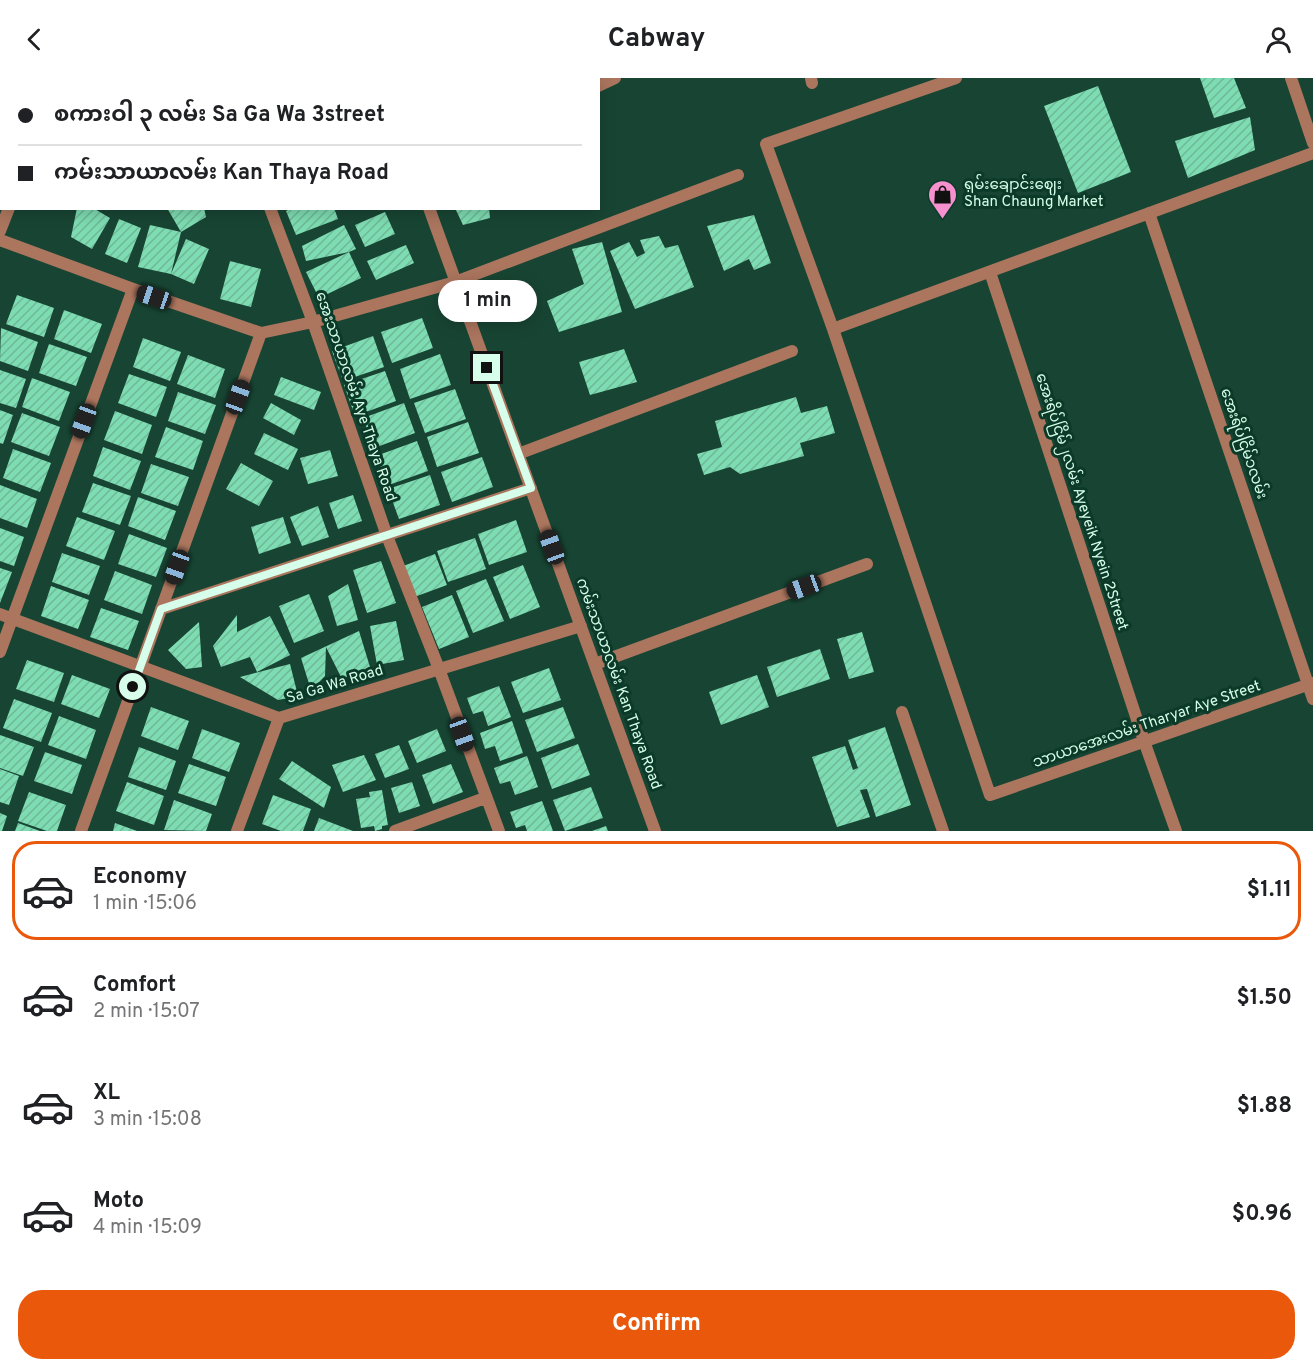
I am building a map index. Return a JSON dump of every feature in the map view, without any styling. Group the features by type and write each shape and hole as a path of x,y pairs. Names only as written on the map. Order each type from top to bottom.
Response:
{"street":[{"path":"600,85 615,78"},
{"path":"956,78 926,83 766,144 833,329 1313,153"},
{"path":"1291,78 1313,143"},
{"path":"0,240 261,333 313,322 455,282 738,174"},
{"path":"0,231 8,210"},
{"name":"အေးသာယာလမ်း Aye Thaya Road","path":"271,210 313,322 387,536 499,831"},
{"name":"ကမ်းသာယာလမ်း Kan Thaya Road","path":"430,210 655,831"},
{"name":"အေးရိပ်ငြိမ်၁လမ်း","path":"1149,213 1311,684 1313,699"},
{"name":"အေးရိပ်ငြိမ်၂လမ်း Ayeyeik Nyein 2Street","path":"990,272 1143,741 1176,831"},
{"path":"0,652 133,289"},
{"name":"သာယာအေးလမ်း Tharyar Aye Street","path":"833,329 990,795 1311,684"},
{"path":"81,831 261,333"},
{"path":"518,454 792,351"},
{"path":"161,609 531,488"},
{"path":"595,664 867,564"},
{"name":"Sa Ga Wa Road","path":"0,614 279,718 581,626"},
{"path":"902,712 943,831"},
{"path":"237,831 279,718"},
{"path":"396,831 486,798"}],"building":[{"path":"1200,78 1234,78 1246,108 1214,118"},
{"path":"1098,86 1131,172 1078,193 1044,106"},
{"path":"1250,117 1255,150 1188,178 1175,141"},
{"path":"77,210 96,210 110,218 92,249 71,237"},
{"path":"168,210 204,210 206,217 181,232"},
{"path":"335,210 338,219 296,235 286,211"},
{"path":"456,210 489,210 490,218 463,225"},
{"path":"385,212 395,234 365,247 355,225"},
{"path":"754,215 771,263 754,270 749,259 724,271 707,226"},
{"path":"119,219 141,228 127,263 105,254"},
{"path":"150,225 181,232 171,274 138,267"},
{"path":"344,225 356,249 306,261 302,246"},
{"path":"659,236 665,248 678,245 694,287 635,309 610,251 629,242 637,257 645,253 640,240"},
{"path":"186,239 209,249 194,284 171,274"},
{"path":"602,242 622,312 559,332 547,301 584,284 572,249"},
{"path":"406,245 414,263 376,280 367,261"},
{"path":"349,252 361,278 319,298 306,272"},
{"path":"230,261 261,269 251,307 220,299"},
{"path":"17,295 54,308 44,337 6,324"},
{"path":"64,310 102,324 91,353 54,339"},
{"path":"422,318 433,348 392,363 381,332"},
{"path":"1,328 38,342 28,371 0,361"},
{"path":"373,336 384,367 343,381 332,351"},
{"path":"143,338 181,352 170,381 133,367"},
{"path":"49,344 87,357 76,386 39,373"},
{"path":"624,349 637,382 590,395 579,362"},
{"path":"440,354 451,385 410,399 400,369"},
{"path":"188,355 225,369 215,398 177,384"},
{"path":"0,370 26,379 16,408 0,403"},
{"path":"385,371 396,401 355,416 344,385"},
{"path":"129,374 167,387 156,417 118,403"},
{"path":"281,377 321,392 314,410 274,395"},
{"path":"32,378 70,392 59,421 22,407"},
{"path":"455,389 466,419 425,433 414,403"},
{"path":"178,392 216,405 205,434 168,421"},
{"path":"796,397 801,413 827,406 835,433 800,443 804,456 740,474 730,467 704,475 697,454 722,447 715,421"},
{"path":"271,403 301,420 294,435 263,418"},
{"path":"404,403 415,433 374,448 363,418"},
{"path":"0,410 13,415 3,444 0,443"},
{"path":"115,411 152,425 142,454 104,440"},
{"path":"22,413 60,427 49,456 11,442"},
{"path":"468,422 479,453 437,467 427,437"},
{"path":"166,427 203,441 193,470 155,457"},
{"path":"264,433 298,449 288,470 254,454"},
{"path":"417,441 428,471 386,486 376,456"},
{"path":"103,447 141,461 130,490 93,476"},
{"path":"13,449 51,463 40,492 3,478"},
{"path":"330,450 338,476 308,484 300,458"},
{"path":"482,457 493,487 452,502 441,472"},
{"path":"241,463 273,481 259,506 226,489"},
{"path":"151,464 189,477 178,506 141,493"},
{"path":"430,475 440,505 399,519 388,489"},
{"path":"93,483 131,496 120,525 82,512"},
{"path":"0,485 37,499 27,528 0,518"},
{"path":"353,495 362,521 338,529 329,503"},
{"path":"138,497 176,511 165,540 128,526"},
{"path":"318,506 329,537 302,546 290,517"},
{"path":"77,517 115,531 104,560 66,546"},
{"path":"283,517 291,543 259,554 251,527"},
{"path":"516,520 527,552 489,565 478,534"},
{"path":"0,528 24,537 14,566 0,561"},
{"path":"129,534 167,548 156,577 118,564"},
{"path":"475,538 486,569 448,582 437,551"},
{"path":"62,553 100,566 89,595 52,582"},
{"path":"435,554 447,585 409,599 398,568"},
{"path":"381,561 396,603 367,613 353,570"},
{"path":"523,565 540,607 510,619 493,577"},
{"path":"0,568 12,572 0,603"},
{"path":"115,571 152,585 142,614 104,600"},
{"path":"486,579 504,621 473,633 456,591"},
{"path":"348,584 358,620 337,626 328,596"},
{"path":"51,586 89,600 78,629 41,616"},
{"path":"309,594 324,631 294,643 279,606"},
{"path":"452,595 469,637 439,649 422,607"},
{"path":"101,608 139,621 128,650 90,637"},
{"path":"237,615 237,632 270,616 290,655 257,672 250,657 221,667 213,646"},
{"path":"396,621 404,660 377,665 370,626"},
{"path":"199,622 202,667 186,669 168,650"},
{"path":"359,631 370,667 342,679 326,647 325,676 311,690 301,658"},
{"path":"862,632 874,672 849,679 837,639"},
{"path":"820,649 830,679 777,697 767,667"},
{"path":"27,660 64,673 54,702 16,689"},
{"path":"290,664 298,696 278,700 240,677"},
{"path":"549,668 561,700 523,713 511,682"},
{"path":"72,675 110,689 99,718 61,704"},
{"path":"757,675 769,707 721,725 709,692"},
{"path":"499,686 511,717 488,726 483,711 473,714 467,698"},
{"path":"14,699 52,713 41,742 3,728"},
{"path":"151,707 189,721 178,750 141,736"},
{"path":"563,707 575,738 537,752 525,720"},
{"path":"59,716 96,730 86,759 48,745"},
{"path":"512,721 523,753 500,761 495,746 485,749 480,733"},
{"path":"885,727 911,805 876,817 867,789 860,790 870,817 837,827 812,757 845,746 853,770 858,768 848,740"},
{"path":"202,729 240,743 229,772 192,758"},
{"path":"437,729 446,751 417,763 408,741"},
{"path":"0,735 34,747 23,776 0,768"},
{"path":"578,744 590,775 552,789 541,758"},
{"path":"399,745 409,769 385,778 375,754"},
{"path":"139,747 176,761 166,790 128,777"},
{"path":"45,752 82,765 72,794 34,781"},
{"path":"364,755 376,780 343,792 332,765"},
{"path":"527,756 538,787 515,795 510,781 500,784 494,768"},
{"path":"292,761 331,787 324,808 279,779"},
{"path":"189,764 226,777 216,806 178,793"},
{"path":"451,764 463,792 433,804 422,775"},
{"path":"0,769 19,776 9,805 0,802"},
{"path":"127,782 164,796 154,825 116,811"},
{"path":"412,782 420,806 399,813 391,788"},
{"path":"591,787 603,818 565,831 553,800"},
{"path":"382,790 388,825 375,831 374,826 361,828 356,799 370,797 369,792"},
{"path":"29,792 66,805 57,831 47,831 18,821"},
{"path":"273,795 311,809 303,831 281,831 262,824"},
{"path":"174,800 212,814 206,831 164,830"},
{"path":"542,801 553,831 527,831 525,825 516,828 510,812"},
{"path":"0,813 7,816 2,831 0,831"},
{"path":"319,818 353,831 314,831"},
{"path":"18,823 40,831 15,831"},
{"path":"115,823 137,831 113,831"},
{"path":"606,826 608,831 592,831"}],"place":[{"name":"ရှမ်းချောင်းဈေး Shan Chaung Market","path":"943,220"}],"route":[{"path":"133,687 161,609 531,488 487,368"}]}
